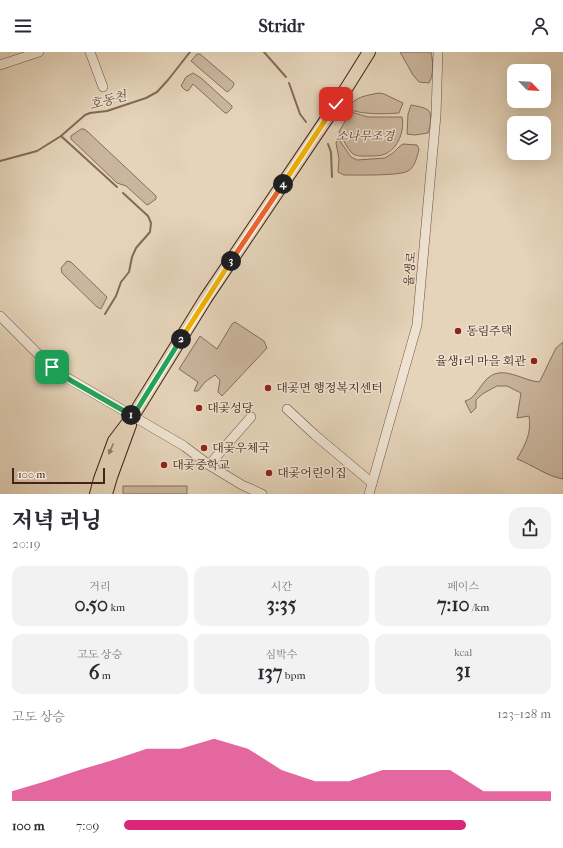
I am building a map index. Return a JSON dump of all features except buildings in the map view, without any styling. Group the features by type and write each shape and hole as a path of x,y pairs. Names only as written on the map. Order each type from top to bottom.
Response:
{"main road":[{"path":"96,494 100,478 114,441 133,416 206,298 330,115 369,52"},
{"path":"106,494 133,416"}],"street":[{"path":"0,64 39,52"},
{"path":"90,52 103,87"},
{"name":"율생로","path":"369,494 417,326 436,115 438,52"},
{"path":"0,316 52,367 70,380 184,446 209,465 242,485 262,494"},
{"path":"287,408 315,435 372,483"},
{"path":"209,465 251,417"}],"green space":[{"path":"400,52 431,52 433,64 431,80 429,83 419,82 413,75"},
{"path":"197,54 200,54 234,83 231,89 227,92 191,61"},
{"path":"193,73 201,78 232,106 227,113 225,113 193,84 188,91 181,86 186,77"},
{"name":"소나무조경","path":"379,93 403,103 399,113 365,113 348,108 358,99"},
{"name":"소나무조경","path":"411,105 424,108 430,112 431,121 428,133 415,135 407,134 408,114"},
{"name":"소나무조경","path":"351,112 368,117 402,117 403,122 400,138 394,148 390,152 378,156 361,156 352,153 339,132"},
{"path":"81,129 88,132 156,196 156,199 147,205 126,186 117,183 71,139 71,136"},
{"name":"소나무조경","path":"338,138 351,157 357,160 385,158 403,144 417,145 419,149 412,167 403,173 344,175 338,172 339,159 336,143"},
{"path":"67,261 71,262 107,297 101,309 97,307 62,273 61,268"},
{"path":"235,322 264,341 267,348 222,396 218,392 220,380 215,375 205,382 198,391 194,391 198,382 179,369 200,336 217,349 232,324"},
{"path":"563,342 563,479 557,478 517,459 525,444 530,428 529,416 517,418 521,393 507,386 497,386 484,393 476,400 476,408 471,413 465,401 473,396 488,378 498,373 508,373 539,382 556,348"},
{"path":"123,486 187,486 187,494 123,494"}],"waterway":[{"name":"호동천","path":"0,161 37,151 61,136 85,115 107,111 146,98 157,92 190,52"},
{"path":"264,52 286,77"},
{"path":"289,83 300,114 306,122"},
{"path":"61,136 117,187"},
{"path":"328,144 331,152 332,177"},
{"path":"105,314 116,296 121,282 129,272 132,257 136,248 150,232 151,223 148,216 123,193"}],"place":[{"name":"동림주택","path":"458,331"},
{"name":"율생1리 마을 회관","path":"534,361"},
{"name":"대곶면 행정복지센터","path":"268,388"},
{"name":"대곶성당","path":"199,408"},
{"name":"대곶우체국","path":"204,448"},
{"name":"대곶중학교","path":"164,465"},
{"name":"대곶어린이집","path":"269,473"}],"route":[{"path":"52,367 70,380 133,416 206,298 336,104"}]}
